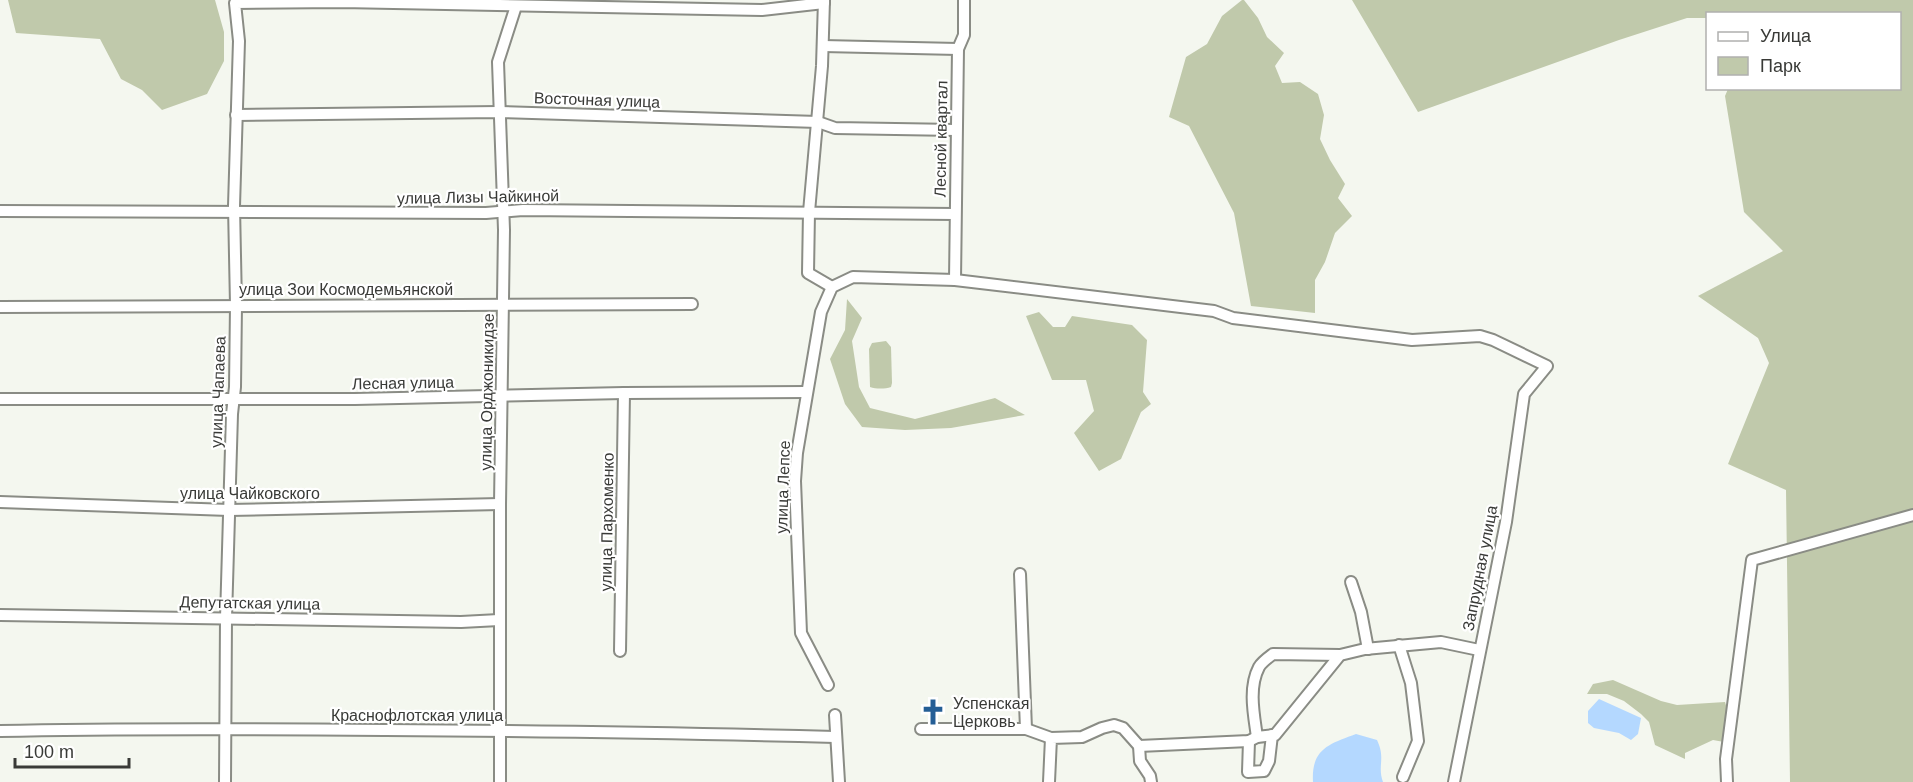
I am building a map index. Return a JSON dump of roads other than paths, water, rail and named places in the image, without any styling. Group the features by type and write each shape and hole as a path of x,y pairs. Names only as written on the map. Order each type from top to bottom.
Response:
{"street":[{"name":"Лесной квартал","path":"955,280 958,49 964,35 964,0"},
{"name":"улица Чапаева","path":"225,782 226,618 235,387 236,305 233,213 239,41 235,3 342,2 516,6"},
{"path":"516,6 762,10 824,2 824,46 809,212 808,273 832,287 853,277 955,280"},
{"name":"улица Орджоникидзе","path":"500,782 503,213 498,62 516,6"},
{"path":"824,46 958,49"},
{"name":"Восточная улица","path":"236,115 499,112 818,122 835,128 956,130"},
{"name":"улица Лизы Чайкиной","path":"0,211 503,213 523,210 956,214"},
{"name":"Запрудная улица","path":"955,280 1214,311 1233,318 1412,340 1480,336 1546,366 1524,394 1506,522 1454,782"},
{"name":"улица Лепсе","path":"828,685 801,633 795,481 797,453 821,312 832,287"},
{"name":"улица Зои Космодемьянской","path":"0,307 692,304"},
{"name":"Лесная улица","path":"0,399 355,399 624,393 807,392"},
{"name":"улица Пархоменко","path":"620,651 624,393"},
{"name":"улица Чайковского","path":"0,502 229,510 500,504"},
{"path":"1727,782 1726,759 1752,560 1913,516"},
{"path":"1020,574 1026,729"},
{"path":"1351,582 1361,612 1368,649"},
{"name":"Депутатская улица","path":"0,615 461,622 500,620"},
{"path":"1272,735 1269,761 1264,771 1248,772 1253,739 1253,688 1260,666 1273,654 1340,655 1368,649 1441,642 1479,650"},
{"path":"1400,645 1411,683 1418,741 1403,777"},
{"path":"1139,746 1253,739 1275,735 1340,655"},
{"path":"835,716 839,782"},
{"path":"921,729 1026,729 1051,738 1082,737 1114,725 1123,728 1139,746 1140,761 1150,776 1151,782"},
{"name":"Краснофлотская улица","path":"0,731 225,729 835,737"},
{"path":"1048,782 1051,738"}],"water":[{"path":"1599,699 1641,718 1638,734 1631,740 1619,733 1594,728 1588,723 1588,711"},
{"path":"1356,734 1377,740 1381,752 1383,782 1313,782 1315,762 1324,749"}],"place":[{"name":"Успенская Церковь","path":"933,712"}]}
